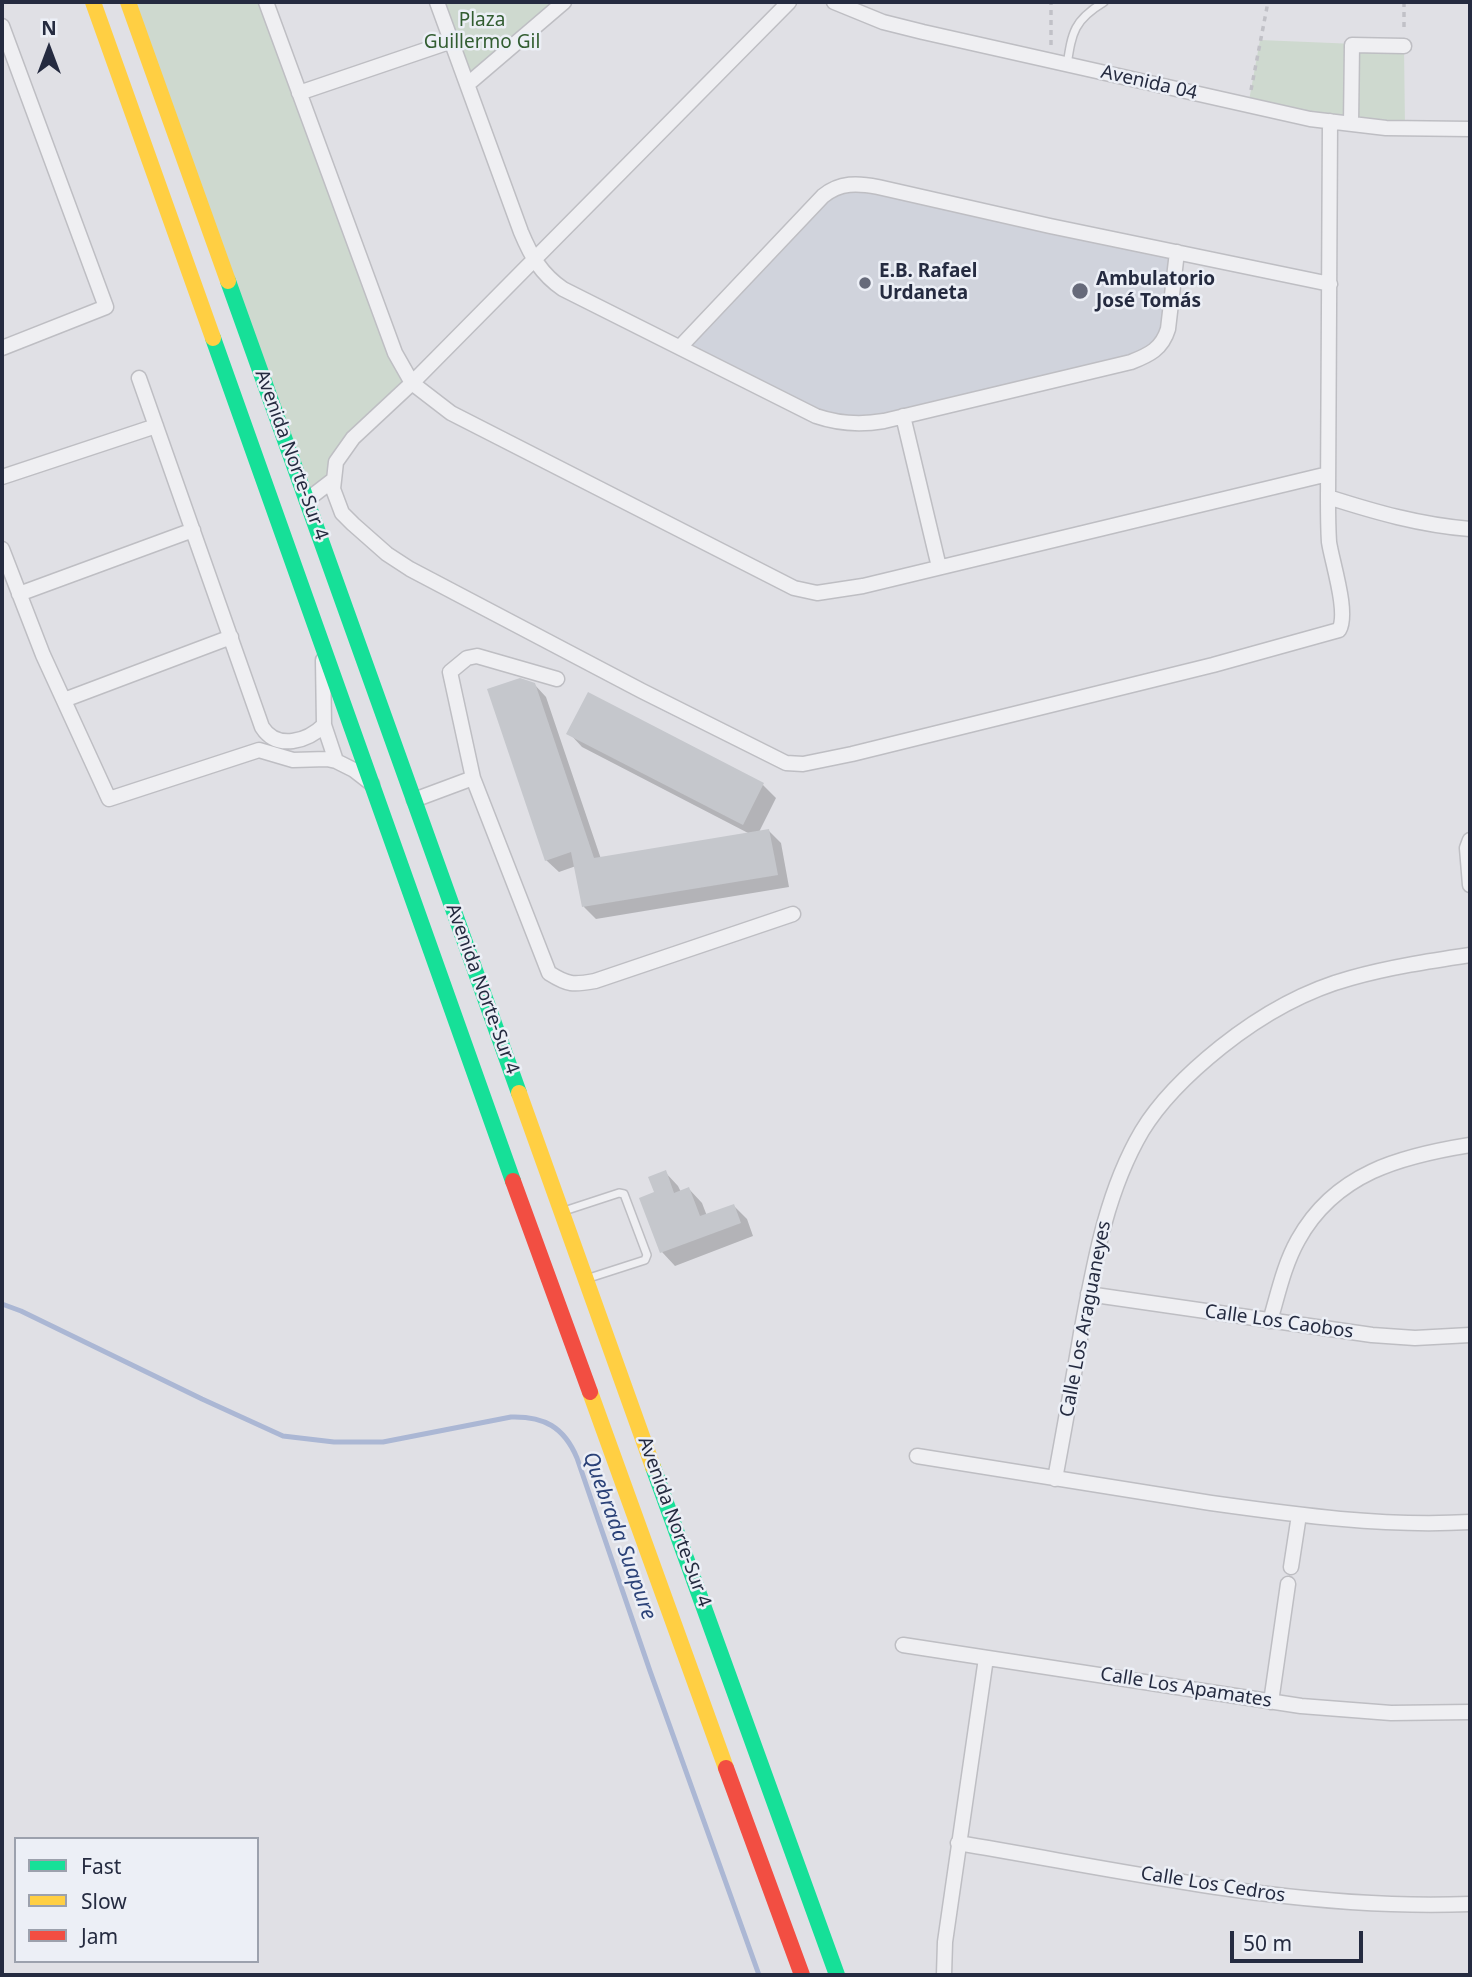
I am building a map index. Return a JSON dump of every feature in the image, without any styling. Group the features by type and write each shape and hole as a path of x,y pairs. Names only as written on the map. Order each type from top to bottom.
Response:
{"main road":[{"name":"Avenida Norte-Sur 4","path":"93,2 536,1244 802,1975"},
{"name":"Avenida Norte-Sur 4","path":"128,2 837,1975"}],"street":[{"path":"266,2 395,353 412,383 451,413 794,588 805,592 831,592 1328,474"},
{"path":"438,2 521,232 542,272 563,289 816,416 831,421 866,424 1131,362 1148,355 1165,340 1177,252"},
{"path":"468,84 564,2"},
{"path":"789,2 534,261 353,438 336,462 333,489 342,513 369,540 398,562 714,728 774,758 795,764 826,760 1026,712 1335,632 1342,625 1330,544 1328,497 1330,121"},
{"name":"Avenida 04","path":"834,2 883,22 1248,106 1386,128 1470,129"},
{"path":"2,26 106,307 2,348"},
{"path":"299,93 452,41"},
{"path":"1351,124 1352,45 1404,46"},
{"path":"680,347 823,196 831,190 850,184 878,187 1330,284"},
{"path":"139,378 262,727 271,736 289,742 317,732 324,725"},
{"path":"903,416 939,567"},
{"path":"2,477 156,426"},
{"path":"307,500 333,480"},
{"path":"1328,497 1398,518 1470,529"},
{"path":"19,593 193,530"},
{"path":"2,549 64,700 109,799 254,750 267,751 293,760 336,761 354,770 374,786"},
{"path":"64,700 231,637"},
{"path":"321,640 324,725 336,761"},
{"path":"556,679 477,656 467,658 450,673 473,778 549,973 573,985 595,981 793,914"},
{"path":"289,742 293,760"},
{"path":"414,800 473,778"},
{"path":"1470,840 1467,863 1470,885"},
{"name":"Calle Los Araguaneyes","path":"1055,1479 1088,1294 1108,1209 1133,1149 1154,1114 1188,1075 1241,1031 1271,1011 1319,989 1378,971 1470,955"},
{"path":"1270,1321 1297,1241 1311,1219 1327,1202 1362,1176 1380,1167 1422,1154 1470,1145"},
{"name":"Calle Los Caobos","path":"1088,1294 1372,1335 1415,1338 1470,1335"},
{"path":"917,1456 1299,1515 1379,1522 1470,1522"},
{"path":"1291,1567 1299,1515"},
{"path":"1271,1702 1288,1584"},
{"name":"Calle Los Apamates","path":"903,1645 1271,1702 1391,1713 1470,1712"},
{"path":"944,1975 945,1942 958,1843 986,1658"},
{"name":"Calle Los Cedros","path":"958,1843 1281,1896 1354,1903 1470,1903"}],"lane":[{"path":"1067,65 1072,36 1078,23 1085,13 1104,2"},
{"path":"561,1212 619,1193 624,1194 647,1255 645,1260 586,1279"}],"path":[{"path":"1051,2 1051,61"},
{"path":"1248,106 1268,2"},
{"path":"1404,2 1404,46"}],"shaded area":[{"name":"E.B. Rafael Urdaneta","path":"839,186 1177,252 1159,348 849,424 680,347"}],"green space":[{"path":"128,2 266,2 412,383 353,438 334,471 307,500"},
{"name":"Plaza Guillermo Gil","path":"438,2 564,2 468,84"},
{"path":"1260,40 1404,46 1405,128 1248,106"}],"building":[{"path":"520,678 535,683 594,858 769,829 778,875 582,907 571,852 545,861 487,689"},
{"path":"588,692 764,783 743,825 566,734"},
{"path":"666,1170 674,1193 689,1187 700,1216 734,1204 741,1223 660,1253 639,1198 654,1192 648,1177"}],"waterway":[{"name":"Quebrada Suapure","path":"2,1304 283,1436 334,1442 383,1442 511,1417 543,1421 559,1431 577,1458 759,1975"}],"traffic: fast":[{"path":"228,281 519,1093"},
{"path":"213,338 513,1181"},
{"path":"653,1467 837,1975"}],"traffic: slow":[{"path":"93,2 213,338"},
{"path":"128,2 228,281"},
{"path":"519,1093 653,1467"},
{"path":"590,1392 726,1768"}],"traffic: jam":[{"path":"513,1181 590,1392"},
{"path":"726,1768 802,1975"}],"place":[{"name":"E.B. Rafael Urdaneta","path":"865,283"},
{"name":"Ambulatorio José Tomás","path":"1080,291"}]}
